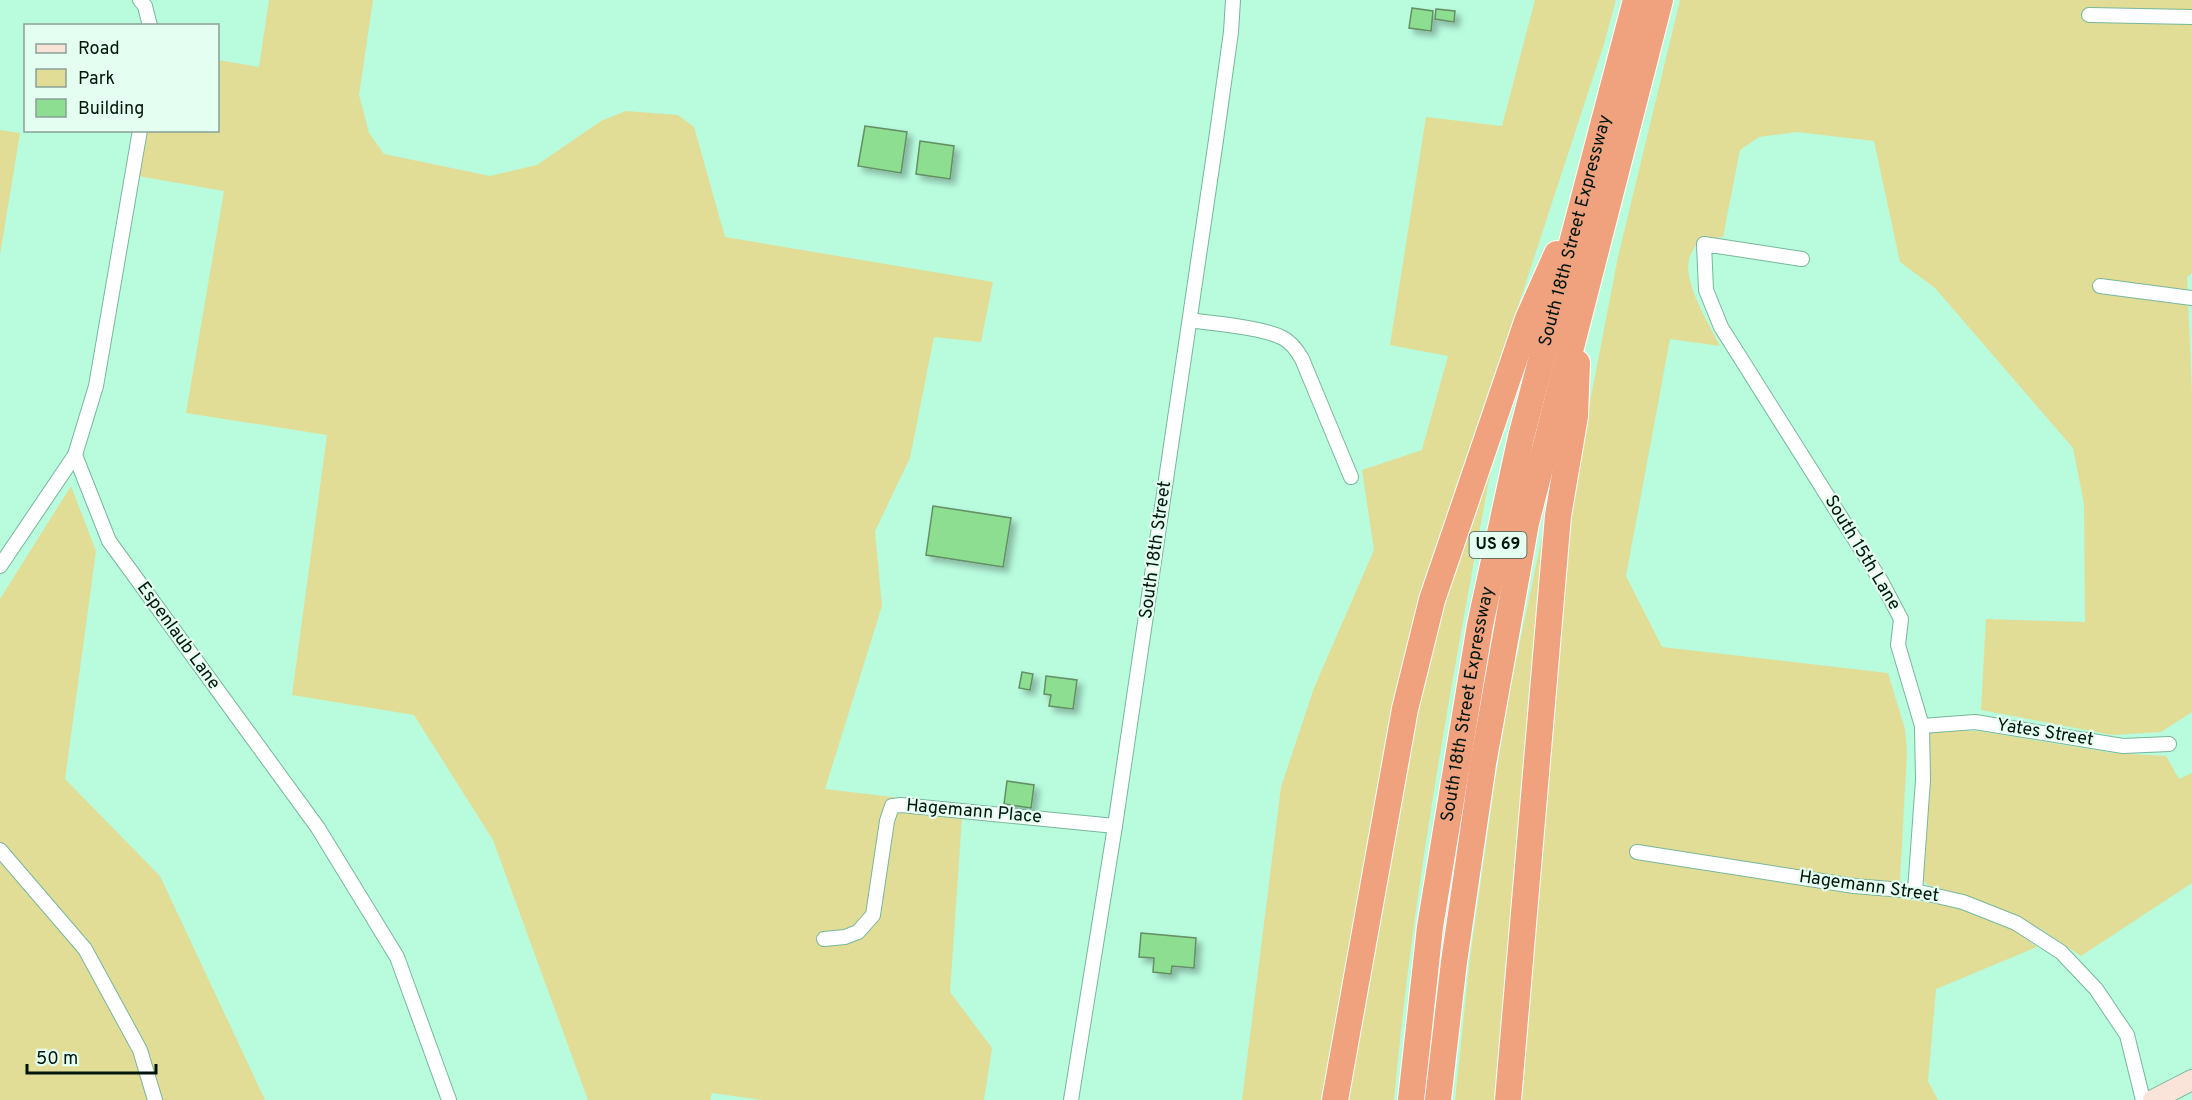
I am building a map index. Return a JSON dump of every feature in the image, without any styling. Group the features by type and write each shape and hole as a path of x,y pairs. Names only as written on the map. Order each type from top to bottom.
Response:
{"highway":[{"name":"South 18th Street Expressway","path":"1411,1100 1430,927 1480,625 1521,437 1636,0"},
{"name":"South 18th Street Expressway","path":"1438,1100 1454,962 1483,764 1524,534 1660,0"},
{"path":"1335,1100 1391,785 1432,600 1528,320 1588,186"},
{"path":"1508,1100 1558,516 1575,416 1580,310"}],"main road":[{"path":"2153,1100 2192,1080"}],"street":[{"path":"140,0 145,6 150,24"},
{"name":"South 18th Street","path":"1071,1100 1115,826 1190,320 1228,56 1233,0"},
{"path":"2089,15 2192,17"},
{"path":"0,566 75,455 96,386 141,132"},
{"name":"South 15th Lane","path":"1802,259 1704,244 1706,290 1721,327 1881,581 1901,620 1898,645 1922,726 1923,780 1915,891"},
{"path":"2100,286 2192,298"},
{"path":"1190,320 1267,332 1284,339 1296,348 1350,477"},
{"name":"Espenlaub Lane","path":"75,455 109,541 318,828 397,957 449,1100"},
{"name":"Yates Street","path":"1922,726 1975,722 2123,746 2169,744"},
{"name":"Hagemann Place","path":"824,939 845,937 858,932 873,915 887,821 892,806 1115,826"},
{"path":"0,850 85,949 140,1050 155,1100"},
{"name":"Hagemann Street","path":"1637,852 1854,886 1915,891 1963,902 2016,923 2061,952 2096,989 2127,1035 2143,1100"}],"green space":[{"path":"269,0 373,0 359,95 369,133 384,154 490,176 537,165 601,121 626,111 678,115 694,127 725,237 993,282 981,342 934,337 910,458 875,531 882,606 825,789 960,805 962,818 950,992 992,1048 984,1100 762,1100 712,1093 710,1100 588,1100 493,840 414,715 292,695 327,435 186,413 224,191 138,176 147,132 219,132 219,60 259,67"},
{"path":"1535,0 1616,0 1604,44 1420,606 1390,728 1378,790 1325,1100 1242,1100 1281,787 1314,688 1374,550 1362,470 1422,450 1448,356 1390,345 1426,117 1502,126"},
{"path":"1680,0 2192,0 2192,273 2187,277 2192,391 2192,712 2161,732 2112,735 1981,710 1986,619 2085,622 2084,504 2073,448 1935,288 1900,262 1874,141 1797,132 1759,137 1740,150 1723,237 1700,240 1691,254 1688,266 1689,277 1698,302 1720,346 1670,339 1626,576 1662,647 1888,673 1905,729 1907,753 1899,898 1957,907 2015,931 2037,947 1936,989 1928,1081 1938,1100 1522,1100 1558,650 1571,522 1589,407 1618,257"},
{"path":"0,130 20,133 0,255"},
{"path":"1494,453 1436,775 1412,937 1394,1100 1345,1100 1433,624"},
{"path":"71,486 96,551 65,779 160,876 265,1100 0,1100 0,599"},
{"path":"1542,537 1550,538 1501,1100 1455,1100 1470,958 1495,781 1509,694"},
{"path":"1979,731 2113,753 2166,756 2179,779 2192,773 2192,883 2081,956 2041,929 1988,904 1928,885 1921,879 1927,732"}],"building":[{"path":"1412,8 1433,11 1431,31 1409,28"},
{"path":"1436,9 1455,11 1454,22 1435,19"},
{"path":"865,126 907,132 901,173 858,166"},
{"path":"920,141 954,146 950,179 916,174"},
{"path":"933,506 1011,518 1003,567 926,555"},
{"path":"1022,672 1033,674 1030,690 1019,688"},
{"path":"1046,676 1077,680 1073,709 1049,706 1051,695 1044,694"},
{"path":"1007,781 1034,785 1031,808 1004,804"},
{"path":"1141,933 1196,938 1194,968 1172,966 1171,974 1153,972 1154,958 1139,957"}]}
